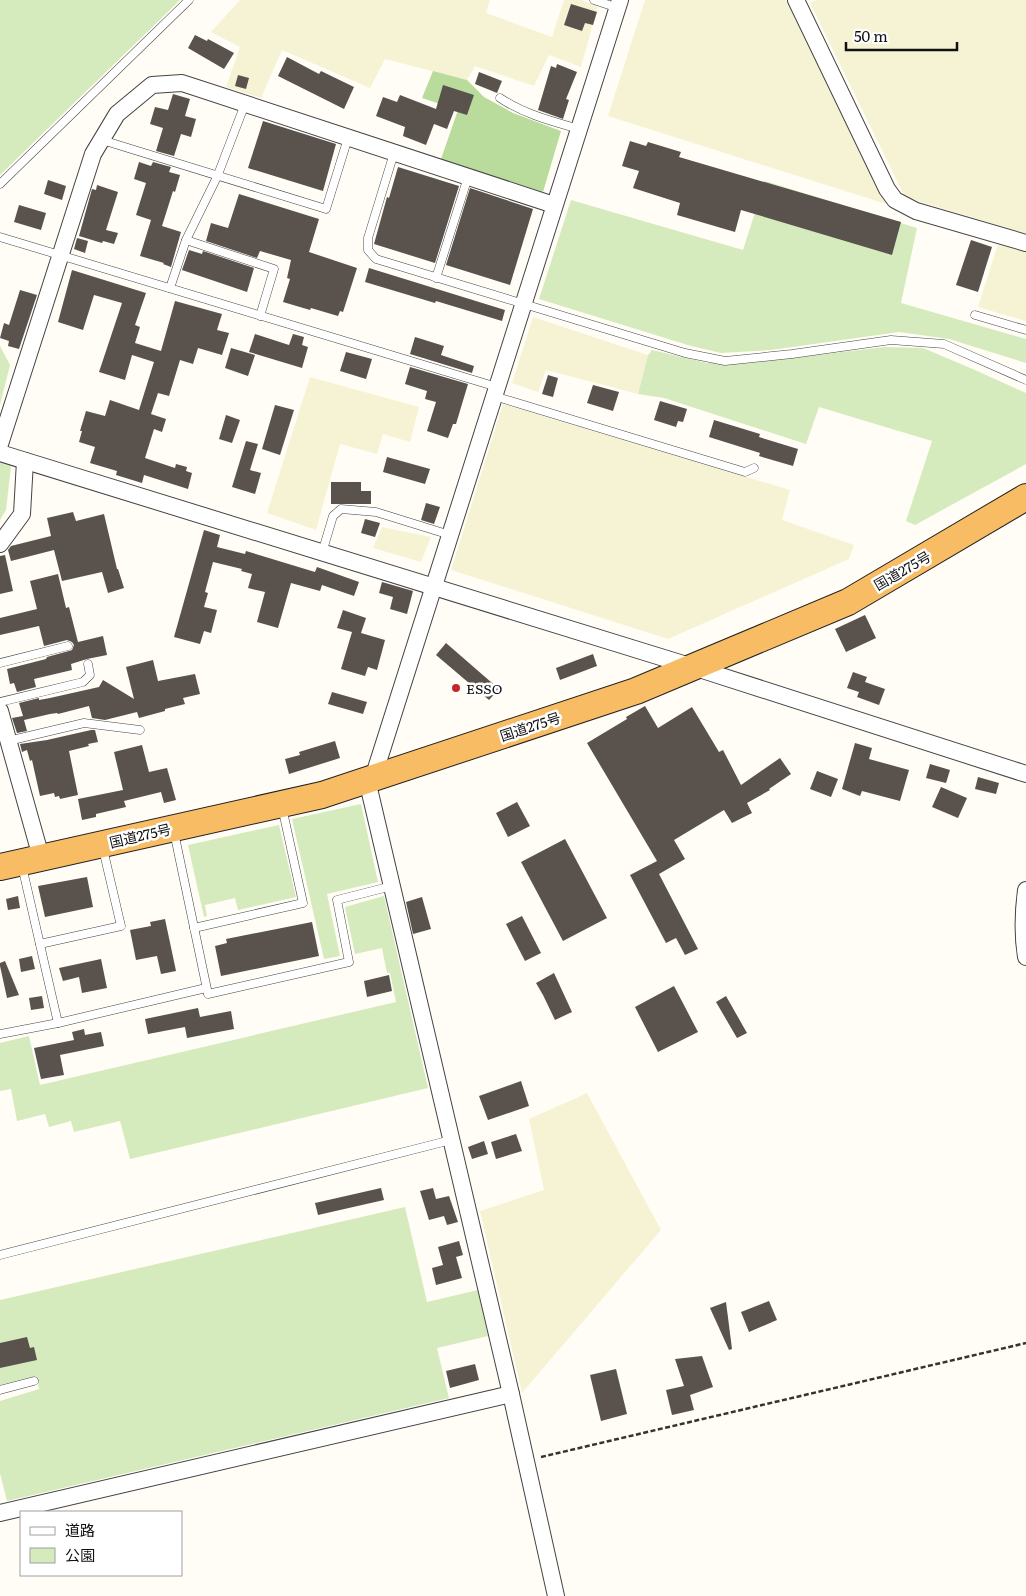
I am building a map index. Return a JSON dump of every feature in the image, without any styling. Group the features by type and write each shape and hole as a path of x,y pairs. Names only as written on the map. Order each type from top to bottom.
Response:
{"highway":[{"name":"国道275号","path":"20,862 322,795 636,692 848,602 1026,497"}],"street":[{"path":"796,0 887,189 896,200 916,211 1026,243"},
{"path":"556,1596 511,1394 392,886 370,779 450,535 619,4"},
{"path":"0,444 93,154 117,114 152,85 182,83 554,205"},
{"path":"0,453 693,667 1026,774"},
{"path":"0,544 22,514 25,461"},
{"path":"0,711 8,741 20,862"},
{"path":"1026,890 1022,918 1022,935 1026,957"},
{"path":"0,1513 511,1394"}],"lane":[{"path":"0,184 189,0"},
{"path":"594,0 619,4"},
{"path":"500,98 515,108 533,116 579,129"},
{"path":"170,288 186,240 217,177 245,104"},
{"path":"102,140 326,210 348,138"},
{"path":"394,153 368,238 368,250 376,259 685,353 725,361 891,340 944,344 1026,380"},
{"path":"436,278 468,177"},
{"path":"0,237 260,316 745,472 754,468"},
{"path":"186,240 274,269 260,316"},
{"path":"975,315 1026,330"},
{"path":"322,553 333,516 341,509 376,512 450,535"},
{"path":"0,663 68,646"},
{"path":"0,702 84,682 90,675 88,664"},
{"path":"8,741 84,723 140,730"},
{"path":"194,928 303,903 281,804"},
{"path":"173,828 208,994 349,962 337,900 392,886"},
{"path":"40,944 121,926 102,844"},
{"path":"20,862 58,1023"},
{"path":"0,1034 58,1023 206,988"},
{"path":"0,1255 451,1140"},
{"path":"0,1390 34,1381"}],"path":[{"path":"525,1460 1026,1343"}],"shaded area":[{"path":"240,0 490,0 486,13 552,37 564,0 581,0 598,6 581,67 549,55 534,86 475,66 467,80 385,59 370,88 282,50 261,98 226,87 240,47 211,32"},
{"path":"645,0 786,0 886,204 608,116"},
{"path":"816,0 1026,0 1026,234 905,197 810,3"},
{"path":"998,244 1026,252 1026,321 978,307"},
{"path":"533,317 648,355 638,394 546,370 538,392 512,383"},
{"path":"310,377 419,407 410,442 383,434 377,454 340,444 316,530 267,513"},
{"path":"503,404 790,490 782,520 854,545 849,559 668,639 451,570"},
{"path":"382,527 431,537 421,562 373,548"},
{"path":"587,1093 661,1230 522,1393 480,1211 544,1190 529,1119"}],"green space":[{"path":"0,0 180,0 0,175"},
{"path":"433,71 467,80 484,97 513,113 561,131 543,192 441,159 458,110 422,98"},
{"path":"765,181 917,228 901,303 1026,339 1026,363 949,339 899,332 771,350 721,353 691,346 539,299 571,200 743,250"},
{"path":"0,346 10,365 0,405"},
{"path":"884,347 923,348 1026,393 1026,464 915,525 906,521 932,441 819,407 806,444 664,398 638,394 648,355 652,350 707,363 749,363"},
{"path":"0,463 11,466 6,510 0,520"},
{"path":"361,804 378,882 327,894 340,956 324,959 292,819"},
{"path":"279,825 296,897 238,910 235,898 205,905 207,916 204,917 188,845"},
{"path":"384,896 428,1088 130,1159 120,1121 74,1132 71,1121 49,1127 45,1114 17,1121 11,1089 0,1091 0,1043 29,1036 40,1085 396,1002 382,948 355,954 345,907"},
{"path":"405,1207 427,1302 478,1290 488,1336 437,1348 449,1398 7,1501 0,1473 0,1401 39,1389 36,1376 0,1385 0,1300"}],"building":[{"path":"571,4 597,12 593,25 585,23 582,31 564,25"},
{"path":"195,35 207,41 208,39 234,53 224,69 188,48"},
{"path":"287,57 319,74 321,71 354,87 344,109 278,76"},
{"path":"557,64 577,72 566,99 569,100 563,119 538,110 551,66 556,68"},
{"path":"479,72 502,81 497,93 475,84"},
{"path":"238,75 249,78 246,89 235,86"},
{"path":"443,85 474,95 467,115 454,111 447,129 434,124 426,145 403,136 405,127 376,116 383,97 397,102 400,95 436,109"},
{"path":"173,94 190,99 185,116 196,119 191,137 181,134 174,156 156,151 163,128 150,124 155,107 168,110"},
{"path":"263,121 336,144 323,191 248,168"},
{"path":"630,141 646,146 648,142 681,152 679,157 901,222 892,255 741,210 735,232 677,215 680,203 633,188 639,171 622,166"},
{"path":"139,162 151,166 153,162 171,167 169,172 180,175 162,226 181,232 171,267 140,256 151,220 136,215 146,183 134,179"},
{"path":"398,167 459,186 435,263 374,244 387,197 389,198"},
{"path":"48,180 66,186 62,200 44,194"},
{"path":"97,185 118,192 106,230 118,233 114,244 103,241 102,243 79,236 92,189 96,190"},
{"path":"470,188 533,209 510,285 446,265"},
{"path":"239,194 319,219 309,252 357,268 343,312 340,311 338,316 283,302 290,279 287,278 291,260 260,251 257,258 206,241 211,223 228,228"},
{"path":"19,205 46,213 41,230 14,222"},
{"path":"77,238 88,241 85,253 74,249"},
{"path":"971,240 992,247 978,292 956,285"},
{"path":"189,250 202,254 203,251 254,268 247,292 182,270"},
{"path":"369,268 505,310 502,321 365,282"},
{"path":"72,270 146,293 135,325 140,327 135,343 161,351 175,301 222,314 217,330 229,333 222,355 198,348 193,364 180,360 169,396 158,393 151,414 166,419 162,432 154,429 145,458 175,468 176,464 187,467 186,471 192,473 188,489 144,475 142,483 116,475 117,471 90,463 95,447 79,442 86,411 105,416 110,400 139,410 154,362 132,355 125,380 99,372 122,303 94,295 83,330 58,322"},
{"path":"20,290 37,295 19,349 8,346 9,341 0,338 4,323 9,325"},
{"path":"255,334 289,345 293,334 304,337 302,345 308,347 302,368 249,352"},
{"path":"415,337 444,346 441,355 474,366 472,373 410,354"},
{"path":"231,348 255,355 248,376 225,368"},
{"path":"346,352 372,359 366,379 340,371"},
{"path":"410,367 468,384 456,424 453,424 448,438 427,431 436,402 425,399 427,391 405,384"},
{"path":"548,375 558,378 553,397 542,394"},
{"path":"593,385 619,392 613,411 587,403"},
{"path":"660,401 687,409 683,422 678,421 676,427 654,420"},
{"path":"275,405 294,410 280,455 262,449"},
{"path":"226,415 240,420 232,443 219,439"},
{"path":"714,420 760,434 759,437 798,449 793,466 759,456 760,453 709,437"},
{"path":"246,441 258,444 250,470 261,473 255,494 232,487"},
{"path":"387,457 430,469 425,484 383,472"},
{"path":"331,482 361,482 361,491 371,491 371,504 331,504"},
{"path":"426,503 440,507 434,524 421,520"},
{"path":"73,512 76,521 104,514 117,569 124,588 108,593 102,572 62,581 54,550 11,561 8,550 11,546 51,536 47,518"},
{"path":"365,519 380,523 375,537 361,533"},
{"path":"204,530 220,535 217,547 245,554 246,551 315,572 317,567 359,582 354,596 322,585 320,591 291,583 278,628 257,622 265,592 248,588 252,574 241,571 242,569 213,562 205,592 208,593 204,607 217,610 211,633 204,631 200,644 174,637"},
{"path":"5,555 13,591 0,594 0,556"},
{"path":"58,574 66,608 69,607 78,642 103,636 107,655 71,664 72,670 34,679 36,687 17,692 14,683 10,684 7,669 72,650 74,645 67,640 44,646 39,626 0,635 0,618 37,609 30,581"},
{"path":"382,582 413,591 407,614 390,609 393,597 379,593"},
{"path":"343,610 366,618 361,633 385,640 377,670 368,667 365,676 341,669 352,632 337,628"},
{"path":"865,615 876,638 846,652 835,629"},
{"path":"446,643 499,689 489,700 436,655"},
{"path":"593,654 597,666 560,680 556,668"},
{"path":"153,660 158,681 195,674 200,694 183,698 185,704 139,718 137,712 105,720 92,718 89,706 58,714 50,714 24,720 27,731 17,733 12,718 23,716 19,703 99,687 103,680 134,699 126,667"},
{"path":"853,672 867,677 865,682 885,689 879,705 857,697 859,692 847,688"},
{"path":"332,692 367,702 363,714 328,704"},
{"path":"645,706 658,728 692,707 719,752 723,750 741,785 780,758 791,774 770,790 747,803 752,813 732,823 724,810 674,840 685,859 659,874 698,949 685,955 676,938 666,943 630,875 657,861 587,743"},
{"path":"95,730 98,742 69,751 78,795 60,799 59,796 55,797 54,793 40,796 32,760 30,761 27,750 22,752 20,744"},
{"path":"335,741 340,758 289,774 285,759 300,755 299,752"},
{"path":"855,743 872,748 869,759 909,770 900,801 862,791 860,796 842,789"},
{"path":"142,745 149,772 167,768 176,800 164,803 161,792 124,801 126,807 96,814 96,817 82,820 78,799 123,790 114,752"},
{"path":"930,764 950,770 946,783 926,778"},
{"path":"817,771 838,779 831,797 810,789"},
{"path":"978,777 999,783 996,794 975,789"},
{"path":"941,787 967,798 958,818 932,807"},
{"path":"517,802 530,826 508,837 496,813"},
{"path":"565,839 607,918 563,941 521,862"},
{"path":"87,877 93,907 45,917 38,886"},
{"path":"18,896 20,908 8,910 6,899"},
{"path":"422,897 431,929 413,934 406,902"},
{"path":"522,916 541,953 525,961 506,924"},
{"path":"165,919 176,971 161,974 157,956 136,960 130,930 151,926 150,922"},
{"path":"312,922 319,956 221,976 215,946 227,943 226,939"},
{"path":"32,956 35,969 21,972 19,959"},
{"path":"101,959 107,988 82,993 79,977 63,981 59,968"},
{"path":"5,961 19,995 7,998 0,966 0,963"},
{"path":"554,973 572,1012 555,1020 536,983"},
{"path":"389,975 392,991 367,997 364,981"},
{"path":"674,986 698,1032 658,1052 635,1007"},
{"path":"42,996 44,1008 31,1010 29,998"},
{"path":"726,996 747,1033 737,1038 716,1002"},
{"path":"198,1008 200,1017 231,1011 234,1029 187,1038 185,1027 148,1034 145,1019"},
{"path":"84,1029 85,1035 101,1032 104,1046 60,1055 64,1075 41,1079 34,1048 74,1040 72,1032"},
{"path":"521,1081 529,1106 488,1120 479,1096"},
{"path":"516,1134 522,1151 496,1159 491,1142"},
{"path":"484,1141 488,1154 472,1159 468,1147"},
{"path":"381,1188 384,1200 318,1215 315,1203"},
{"path":"433,1188 436,1199 449,1196 458,1222 447,1225 444,1216 429,1220 420,1191"},
{"path":"459,1241 463,1255 456,1257 462,1278 436,1285 432,1268 443,1265 438,1247"},
{"path":"769,1301 777,1320 749,1332 741,1312"},
{"path":"726,1302 732,1349 729,1350 710,1308"},
{"path":"27,1337 30,1348 34,1347 37,1360 0,1368 0,1343"},
{"path":"702,1356 713,1387 690,1395 694,1410 672,1415 666,1390 684,1386 675,1359"},
{"path":"475,1364 479,1380 450,1388 446,1371"},
{"path":"616,1369 627,1414 601,1421 590,1375"}],"place":[{"name":"ESSO","path":"456,688"}]}
